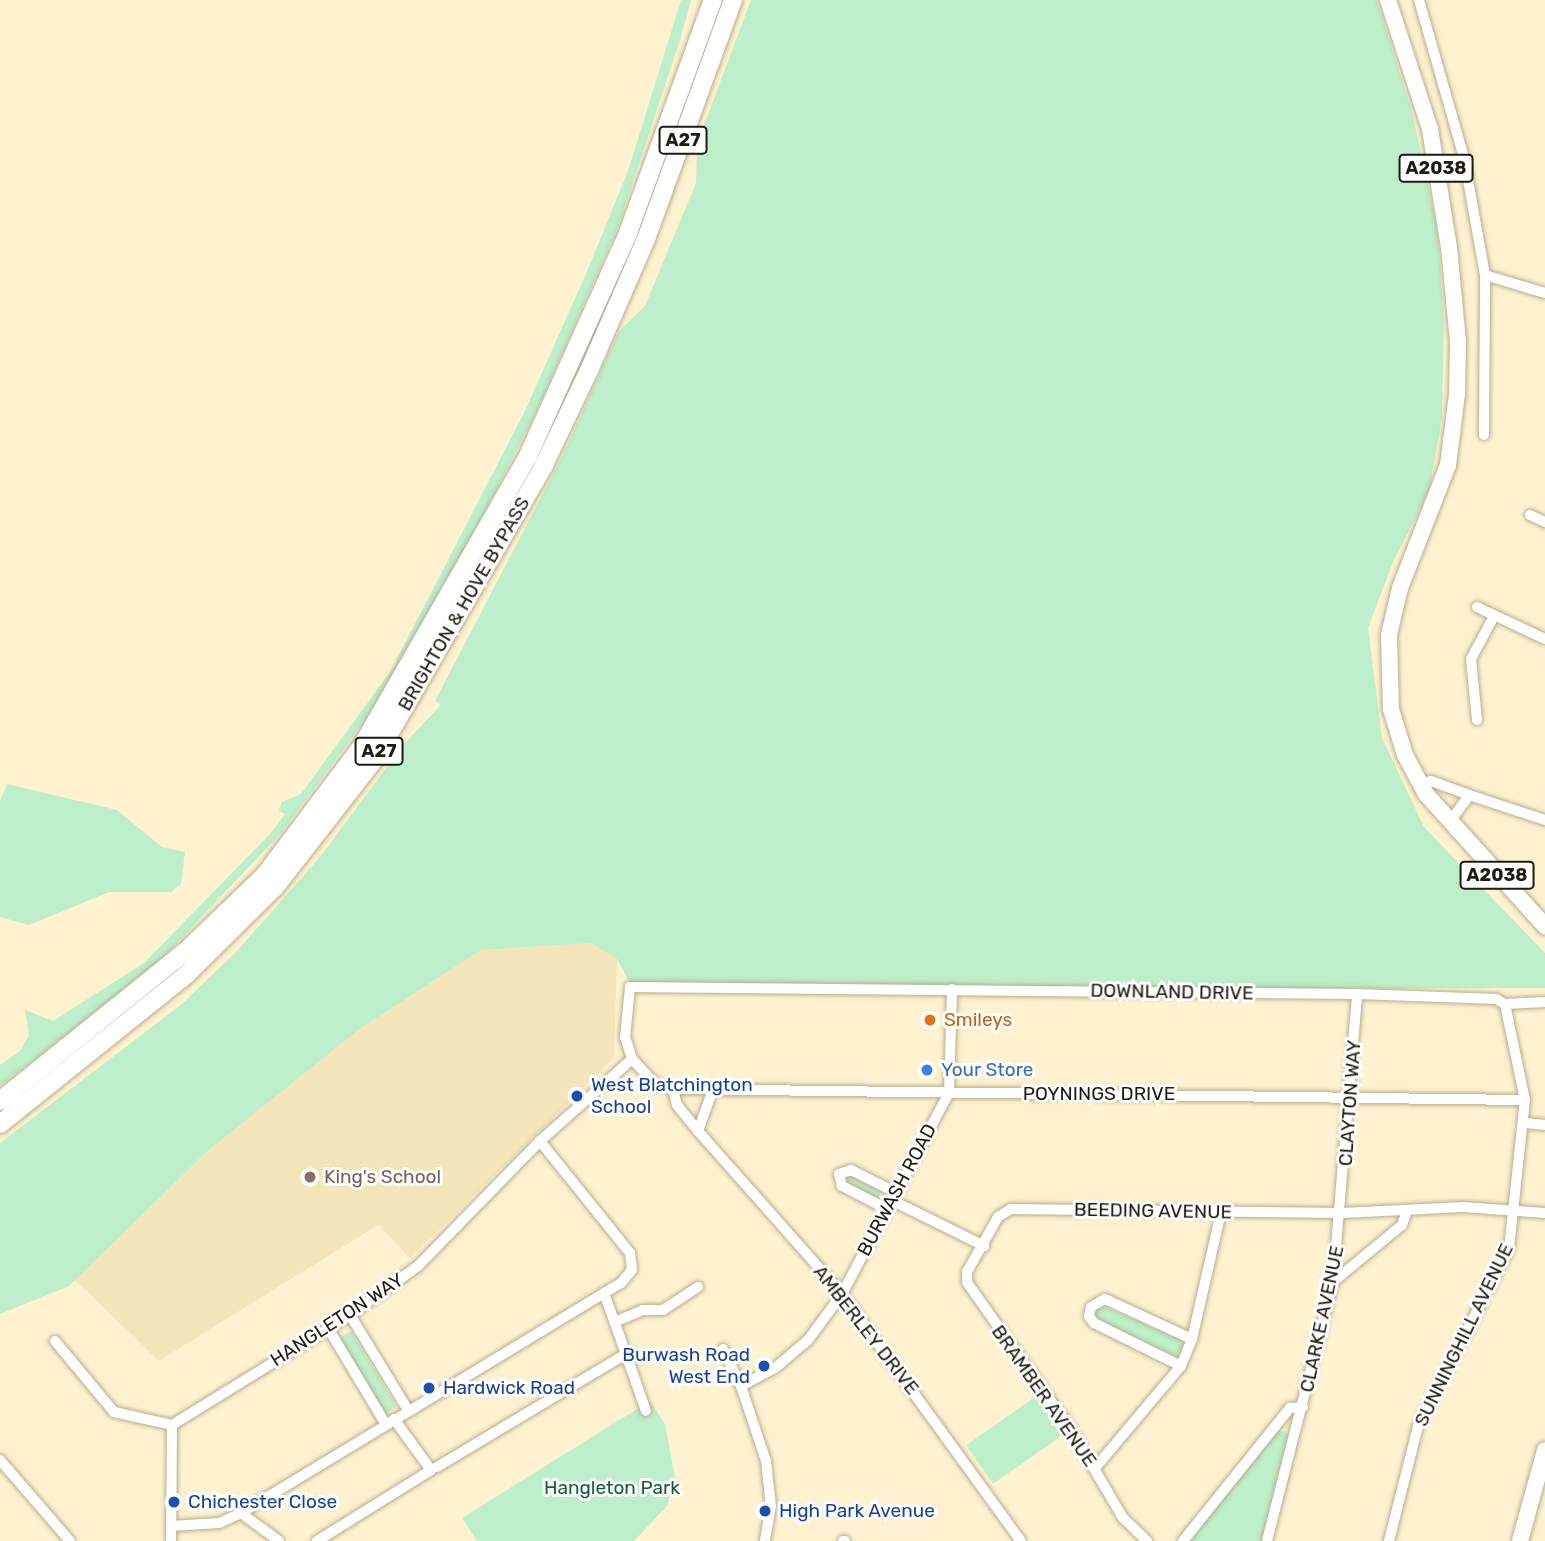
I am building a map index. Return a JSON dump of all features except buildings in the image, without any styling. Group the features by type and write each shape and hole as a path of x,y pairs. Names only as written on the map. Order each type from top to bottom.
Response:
{"highway":[{"name":"A27","path":"682,89 704,0"},
{"name":"BRIGHTON & HOVE BYPASS","path":"0,1101 186,951 265,875 362,746 528,456 618,259 713,0"},
{"name":"BRIGHTON & HOVE BYPASS","path":"0,1124 187,974 275,887 374,760 556,441 642,249 735,0"}],"main road":[{"name":"A2038","path":"1388,0 1430,129 1449,247 1458,342 1457,402 1448,465 1400,588 1388,644 1394,724 1419,784 1449,823 1545,926"},
{"path":"1530,1541 1545,1450"},
{"path":"1520,1541 1540,1492"}],"street":[{"path":"1419,0 1464,158 1485,275 1484,435"},
{"path":"1485,275 1545,293"},
{"path":"1530,515 1545,522"},
{"path":"1477,607 1545,639"},
{"path":"1477,720 1471,659 1494,616"},
{"path":"1419,784 1431,781 1545,820"},
{"path":"1449,823 1469,795"},
{"name":"DOWNLAND DRIVE","path":"632,1059 625,1037 630,987 1357,994 1496,999 1505,1004 1545,1002"},
{"name":"BURWASH ROAD","path":"741,1386 775,1368 808,1340 842,1294 949,1093 952,989"},
{"name":"CLAYTON WAY","path":"1342,1213 1357,994"},
{"path":"1505,1004 1525,1100 1516,1210"},
{"name":"POYNINGS DRIVE","path":"632,1059 654,1083 673,1089 712,1092 1351,1096 1525,1100"},
{"name":"HANGLETON WAY","path":"172,1426 349,1315 418,1266 540,1141 632,1059"},
{"name":"AMBERLEY DRIVE","path":"673,1089 677,1104 698,1131 842,1294 1021,1541"},
{"path":"698,1131 712,1092"},
{"path":"1525,1123 1545,1125"},
{"path":"172,1526 219,1523 242,1513 389,1421 604,1293 632,1270 630,1253 540,1141"},
{"path":"891,1200 851,1170 839,1174 842,1186 891,1200 984,1246"},
{"path":"1342,1213 1407,1212 1464,1207 1545,1213"},
{"name":"BEEDING AVENUE","path":"984,1246 999,1217 1011,1209 1342,1213"},
{"name":"SUNNINGHILL AVENUE","path":"1389,1541 1418,1426 1509,1249 1516,1210"},
{"path":"1095,1468 1181,1366 1192,1339 1221,1212"},
{"path":"1333,1282 1402,1225 1407,1212"},
{"name":"CLARKE AVENUE","path":"1267,1541 1333,1282 1342,1213"},
{"name":"BRAMBER AVENUE","path":"984,1246 967,1272 973,1296 1095,1468 1123,1518 1147,1541"},
{"path":"617,1321 643,1310 663,1310 698,1287"},
{"path":"604,1293 617,1321 646,1411"},
{"path":"1181,1366 1094,1323 1089,1315 1091,1307 1105,1298 1192,1339"},
{"path":"349,1315 408,1410"},
{"path":"317,1541 431,1470 389,1421 328,1328"},
{"path":"55,1341 114,1412 172,1426 171,1541"},
{"path":"723,1349 741,1386 766,1461 771,1506 765,1541"},
{"path":"437,1467 626,1354"},
{"path":"1183,1541 1290,1408 1303,1407"},
{"path":"0,1460 67,1540"},
{"path":"242,1513 279,1541"}],"shaded area":[{"path":"591,943 617,959 614,1058 410,1258 378,1225 159,1361 74,1279 205,1153 361,1028 481,950"}],"green space":[{"path":"681,0 691,0 618,227 537,410 449,583 377,704 280,834 155,966 0,1086 0,1065 20,1051 29,1035 25,1010 53,1021 144,963 271,833 285,814 279,811 282,802 301,794 390,672 524,413 589,267 629,168"},
{"path":"751,0 1377,0 1412,112 1437,227 1444,320 1442,418 1429,491 1393,562 1368,628 1382,738 1424,827 1545,953 1545,988 633,989 617,959 591,943 481,950 361,1028 205,1153 69,1286 0,1314 0,1143 182,1004 236,952 320,857 404,744 441,705 435,701 563,455 619,331 645,306 696,183 697,144"},
{"path":"7,784 117,810 162,847 185,852 181,884 171,892 109,892 29,925 0,917 0,801"},
{"path":"849,1174 882,1190 878,1198 845,1182"},
{"path":"1097,1304 1182,1340 1184,1350 1175,1356 1096,1321 1093,1315"},
{"path":"351,1331 396,1406 384,1414 339,1338"},
{"path":"1035,1397 1062,1436 993,1484 966,1445"},
{"name":"Hangleton Park","path":"650,1401 665,1424 675,1478 667,1506 634,1541 477,1541 462,1518"},
{"path":"1278,1430 1291,1434 1262,1541 1188,1541"}],"place":[{"name":"Smileys","path":"930,1020"},
{"name":"Your Store","path":"927,1070"},
{"name":"West Blatchington School","path":"577,1096"},
{"name":"King's School","path":"310,1177"},
{"name":"Burwash Road West End","path":"764,1366"},
{"name":"Hardwick Road","path":"429,1388"},
{"name":"Chichester Close","path":"174,1502"},
{"name":"High Park Avenue","path":"765,1511"}]}
